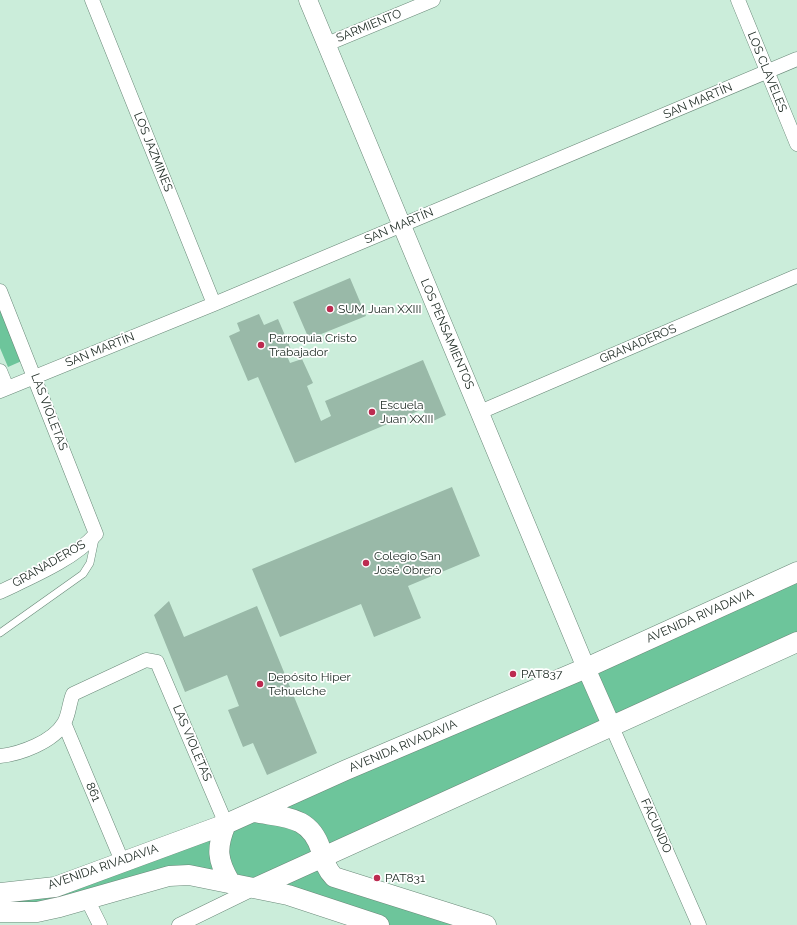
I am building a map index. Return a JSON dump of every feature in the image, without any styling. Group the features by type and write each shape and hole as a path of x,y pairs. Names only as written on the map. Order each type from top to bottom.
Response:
{"main road":[{"name":"AVENIDA RIVADAVIA","path":"0,893 54,886 226,824 346,770 586,668 797,572"},
{"path":"255,888 323,856 796,644"},
{"path":"254,812 296,819 309,828 317,839 328,871 334,876 486,925"},
{"path":"226,824 220,838 218,854 222,869 230,882"},
{"name":"AVENIDA RIVADAVIA","path":"0,912 37,912 169,876 189,875 230,882 288,895 379,925"}],"street":[{"name":"LOS JAZMINES","path":"92,0 214,304"},
{"name":"LOS PENSAMIENTOS","path":"308,0 586,668 612,727"},
{"name":"SARMIENTO","path":"327,44 433,0"},
{"name":"LOS CLAVELES","path":"738,0 797,144"},
{"name":"SAN MARTÍN","path":"3,389 214,304 797,59"},
{"name":"GRANADEROS","path":"480,412 797,276"},
{"name":"LAS VIOLETAS","path":"0,291 35,376 96,534"},
{"path":"0,371 3,389"},
{"name":"GRANADEROS","path":"0,592 33,576 86,546 96,534"},
{"name":"LAS VIOLETAS","path":"64,723 73,694 146,660 157,662 226,824"},
{"path":"0,756 17,754 46,741 64,723"},
{"name":"861","path":"64,723 122,862"},
{"name":"FACUNDO","path":"612,727 699,925"},
{"path":"179,925 255,888"},
{"path":"87,899 100,925"}],"lane":[{"path":"0,633 83,574 90,563 96,534"}],"green space":[{"path":"0,302 24,360 8,367 0,348"},
{"path":"797,572 797,642 323,857 328,871 486,925 379,925 189,875 3,912 0,893 55,887"}],"building":[{"name":"SUM Juan XXIII","path":"350,278 366,316 309,339 293,302"},
{"name":"Escuela Juan XXIII","path":"259,314 264,325 278,319 293,354 287,356 290,363 302,359 313,383 307,386 321,421 331,416 325,401 423,360 446,415 429,423 423,409 295,463 258,377 248,381 229,336 240,331 237,323"},
{"name":"Colegio San José Obrero","path":"452,487 480,556 408,586 421,618 374,637 361,604 280,637 252,569"},
{"name":"Depósito Hiper Tehuelche","path":"169,601 184,637 257,606 317,753 267,775 253,743 243,747 228,710 239,706 227,675 185,692 154,615"}],"place":[{"name":"SUM Juan XXIII","path":"330,309"},
{"name":"Parroquia Cristo Trabajador","path":"261,345"},
{"name":"Escuela Juan XXIII","path":"372,412"},
{"name":"Colegio San José Obrero","path":"366,563"},
{"name":"PAT837","path":"513,674"},
{"name":"Depósito Hiper Tehuelche","path":"260,684"},
{"name":"PAT831","path":"377,878"}]}
